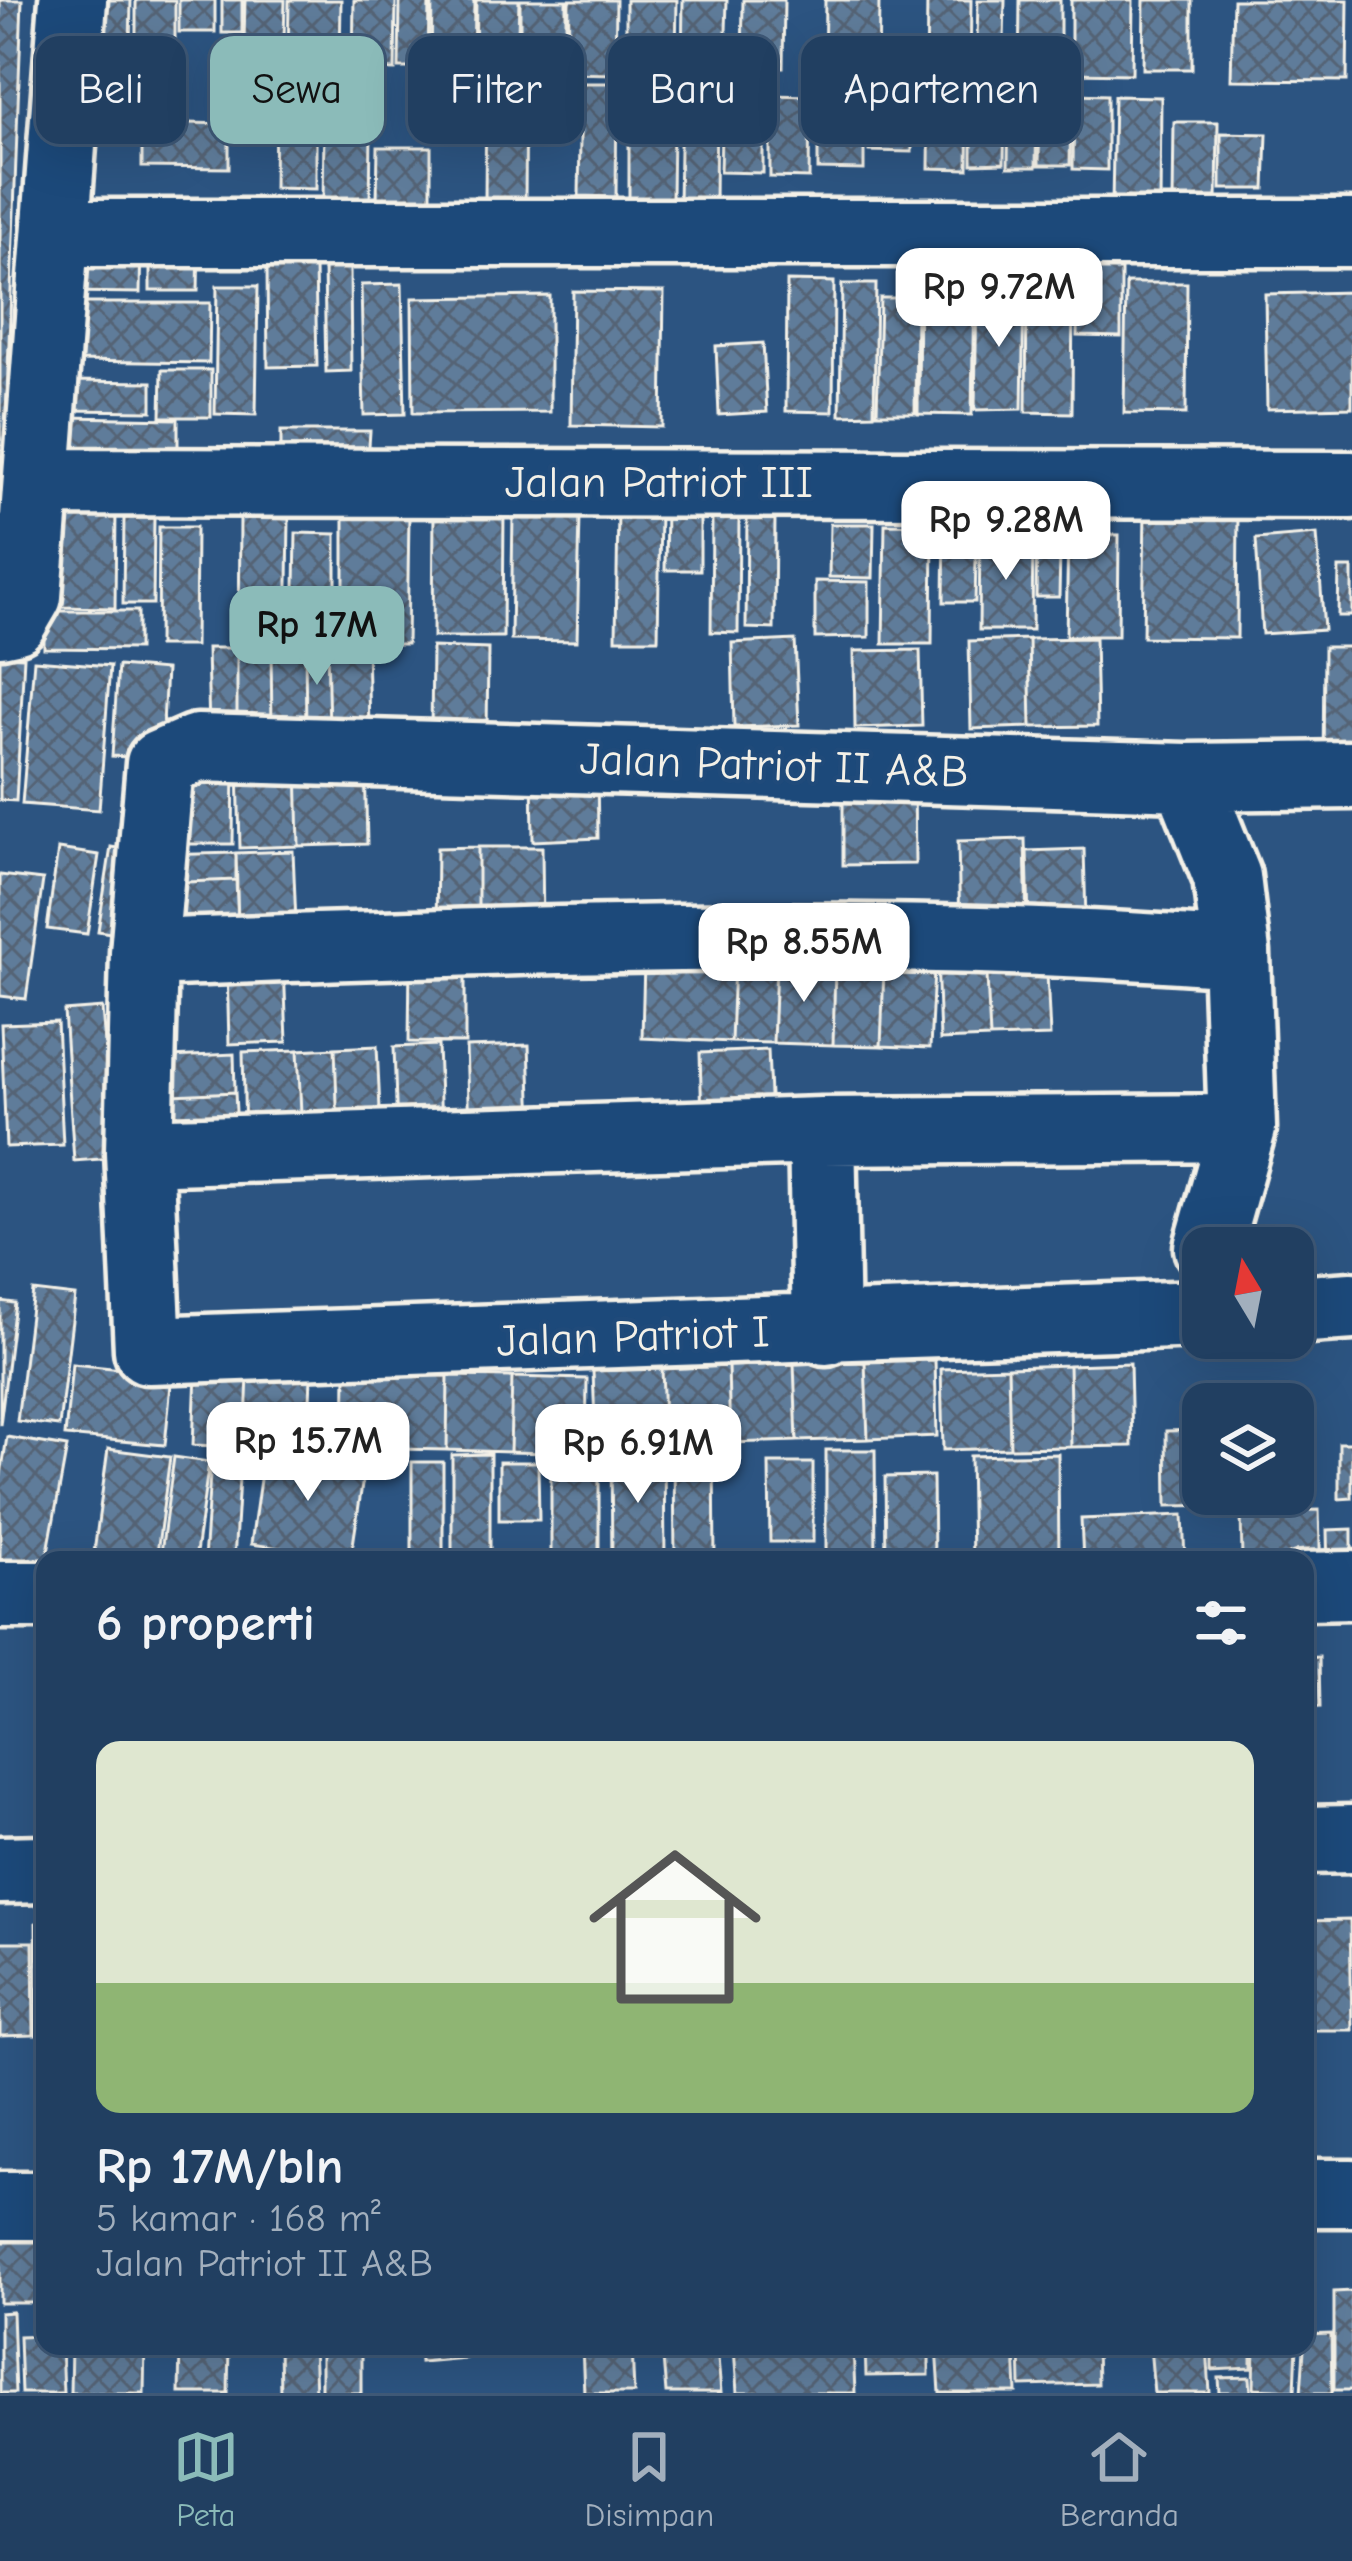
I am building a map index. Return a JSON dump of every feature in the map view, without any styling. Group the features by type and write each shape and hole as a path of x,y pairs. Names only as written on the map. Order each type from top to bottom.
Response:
{"street":[{"path":"0,623 14,620 28,596 73,0"},
{"path":"56,233 1352,233"},
{"name":"Jalan Patriot III","path":"38,482 1352,485"},
{"name":"Jalan Patriot II A&B","path":"144,953 160,764 197,748 1187,777 1352,775"},
{"path":"1187,777 1227,877 1236,952 1242,1128 1214,1227"},
{"path":"1236,952 1045,938 411,944 144,953 139,1152 822,1131 1242,1128"},
{"path":"822,1131 826,1331"},
{"name":"Jalan Patriot I","path":"139,1152 148,1350 826,1331 1182,1300"},
{"path":"1314,1309 1352,1306"},
{"path":"1314,1586 1352,1585"},
{"path":"0,1595 36,1595"},
{"path":"1314,1840 1352,1839"},
{"path":"0,1870 36,1869"},
{"path":"1314,2193 1352,2193"},
{"path":"0,2206 36,2206"}],"building":[{"path":"0,0 22,0 0,580"},
{"path":"90,0 131,0 130,36 90,36"},
{"path":"136,0 175,0 175,36 136,36"},
{"path":"179,0 215,0 215,32 179,32"},
{"path":"222,0 242,0 242,33 222,33"},
{"path":"245,0 285,0 284,36 244,36"},
{"path":"289,0 341,0 340,36 288,36"},
{"path":"354,0 396,0 395,70 384,70 384,36 353,36"},
{"path":"400,0 429,0 428,36 408,36 408,68 399,68"},
{"path":"432,0 474,0 474,36 432,36"},
{"path":"476,0 519,0 518,36 475,36"},
{"path":"520,0 566,0 566,36 520,36"},
{"path":"569,0 616,0 616,36 608,36 608,74 584,73 584,36 569,36"},
{"path":"626,0 677,0 676,36 626,36"},
{"path":"683,0 727,0 726,36 682,36"},
{"path":"743,0 784,0 783,67 777,67 777,36 742,36"},
{"path":"825,0 879,0 879,36 825,36"},
{"path":"927,0 971,0 971,36 927,36"},
{"path":"978,0 1005,0 1004,36 977,36"},
{"path":"1020,0 1060,0 1060,36 1020,36"},
{"path":"1071,0 1133,0 1132,74 1081,73 1081,36 1071,36"},
{"path":"1144,0 1192,0 1192,69 1143,69"},
{"path":"1233,0 1348,0 1347,81 1231,80"},
{"path":"584,83 608,83 608,144 616,144 616,197 579,196"},
{"path":"1081,94 1107,95 1107,170 1073,169 1073,144 1081,144"},
{"path":"777,95 801,96 801,144 809,144 809,178 770,177 770,144 777,144"},
{"path":"1114,96 1161,97 1160,205 1112,205"},
{"path":"1174,122 1218,122 1217,204 1173,203"},
{"path":"186,123 210,124 210,144 229,144 229,168 142,167 142,144 186,144"},
{"path":"1221,133 1267,134 1265,189 1221,189"},
{"path":"275,144 316,144 316,189 274,188"},
{"path":"324,144 371,144 370,203 323,202"},
{"path":"485,144 525,144 525,203 485,203"},
{"path":"629,144 673,144 672,198 629,198"},
{"path":"680,144 716,144 715,204 679,204"},
{"path":"721,144 763,144 763,173 720,172"},
{"path":"818,144 864,144 864,170 818,169"},
{"path":"869,144 912,144 912,152 869,151"},
{"path":"929,144 968,144 968,169 929,168"},
{"path":"972,144 1004,144 1004,163 972,164"},
{"path":"1008,144 1036,144 1036,167 1008,167"},
{"path":"1039,144 1070,144 1070,165 1039,165"},
{"path":"378,147 431,147 431,202 377,201"},
{"path":"68,238 141,239 140,293 67,292"},
{"path":"150,241 199,242 198,291 150,291"},
{"path":"315,267 317,366 268,367 267,269"},
{"path":"324,268 350,268 351,371 326,372"},
{"path":"1078,270 1121,270 1121,337 1077,336"},
{"path":"919,278 974,278 972,415 918,414"},
{"path":"787,281 834,282 833,412 786,411"},
{"path":"1126,283 1187,283 1186,414 1124,413"},
{"path":"402,284 405,414 364,415 361,285"},
{"path":"842,284 876,284 874,414 840,415"},
{"path":"217,286 258,286 256,415 215,414"},
{"path":"1027,289 1073,290 1072,413 1026,412"},
{"path":"977,290 1024,291 1022,409 975,410"},
{"path":"573,291 664,292 662,427 571,425"},
{"path":"1352,292 1352,407 1267,409 1265,294"},
{"path":"550,296 550,412 413,413 412,298"},
{"path":"880,298 916,298 915,413 877,413"},
{"path":"76,303 210,303 209,363 75,361"},
{"path":"763,343 767,412 719,415 716,346"},
{"path":"162,370 211,370 211,417 161,417"},
{"path":"69,381 152,382 152,411 68,410"},
{"path":"66,417 178,419 178,462 65,461"},
{"path":"281,431 370,431 368,461 281,461"},
{"path":"1037,504 1061,504 1059,597 1036,597"},
{"path":"59,509 116,510 115,608 57,607"},
{"path":"666,509 700,510 700,570 665,570"},
{"path":"1145,509 1238,510 1237,638 1143,637"},
{"path":"434,510 504,511 503,637 433,637"},
{"path":"618,510 660,510 658,639 616,639"},
{"path":"513,514 580,515 577,641 511,640"},
{"path":"344,515 409,516 407,644 344,644"},
{"path":"747,516 775,517 774,629 746,628"},
{"path":"739,517 738,633 711,632 712,518"},
{"path":"124,518 154,518 153,604 123,604"},
{"path":"240,518 289,519 287,647 239,646"},
{"path":"945,519 977,519 975,602 944,602"},
{"path":"830,524 874,524 873,578 829,577"},
{"path":"885,524 933,525 932,644 883,644"},
{"path":"159,527 196,527 195,646 158,646"},
{"path":"296,533 336,534 336,642 294,642"},
{"path":"1068,534 1119,535 1118,636 1066,636"},
{"path":"1317,534 1324,630 1262,634 1256,539"},
{"path":"980,535 1033,536 1032,630 979,630"},
{"path":"1339,568 1352,568 1352,616 1338,616"},
{"path":"815,581 869,582 869,637 815,638"},
{"path":"44,611 138,611 138,649 44,648"},
{"path":"1095,638 1097,726 1031,727 1029,639"},
{"path":"1029,639 1031,727 971,729 969,641"},
{"path":"795,640 799,725 734,727 732,643"},
{"path":"367,645 369,729 329,729 327,647"},
{"path":"305,646 327,647 329,729 306,730"},
{"path":"305,646 306,730 272,730 271,648"},
{"path":"432,647 488,649 487,733 431,732"},
{"path":"1324,647 1352,647 1352,774 1323,773"},
{"path":"207,648 237,648 237,731 209,732"},
{"path":"237,648 271,648 272,730 237,731"},
{"path":"920,650 922,726 855,728 854,651"},
{"path":"0,656 24,657 16,801 0,800"},
{"path":"34,660 110,666 99,810 22,804"},
{"path":"118,666 166,670 161,759 112,756"},
{"path":"176,760 234,760 233,844 175,844"},
{"path":"365,762 367,844 299,846 297,764"},
{"path":"297,764 299,846 240,848 238,766"},
{"path":"597,768 598,838 533,841 532,769"},
{"path":"914,780 915,864 843,865 843,781"},
{"path":"1025,839 1027,929 960,931 958,841"},
{"path":"111,847 147,853 135,937 98,931"},
{"path":"478,847 542,847 543,933 478,933"},
{"path":"478,847 478,933 436,933 437,848"},
{"path":"58,849 99,855 87,934 47,929"},
{"path":"1084,849 1086,920 1029,921 1027,851"},
{"path":"293,851 296,923 238,925 236,853"},
{"path":"236,853 236,880 160,883 159,855"},
{"path":"0,875 43,880 26,999 0,996"},
{"path":"236,880 238,925 162,929 160,883"},
{"path":"1046,953 1050,1036 990,1038 986,955"},
{"path":"986,955 990,1038 940,1040 937,957"},
{"path":"410,961 465,961 465,1043 409,1042"},
{"path":"644,961 734,964 731,1042 642,1038"},
{"path":"734,964 776,965 773,1043 731,1042"},
{"path":"284,965 287,1042 229,1044 227,967"},
{"path":"776,965 835,967 833,1045 773,1043"},
{"path":"835,967 884,969 881,1046 833,1045"},
{"path":"884,969 934,971 930,1048 881,1046"},
{"path":"102,1008 114,1158 74,1161 64,1011"},
{"path":"57,1022 63,1145 6,1147 1,1024"},
{"path":"438,1045 441,1128 397,1131 394,1047"},
{"path":"529,1045 532,1125 469,1127 466,1047"},
{"path":"377,1046 381,1131 338,1132 335,1048"},
{"path":"335,1048 338,1132 302,1134 298,1050"},
{"path":"298,1050 302,1134 245,1137 243,1052"},
{"path":"768,1050 771,1118 702,1120 700,1053"},
{"path":"234,1054 235,1092 152,1096 150,1058"},
{"path":"235,1092 237,1132 154,1136 152,1096"},
{"path":"33,1291 75,1296 59,1426 17,1421"},
{"path":"0,1301 15,1303 0,1425"},
{"path":"935,1360 937,1436 868,1439 865,1362"},
{"path":"865,1362 868,1439 797,1441 794,1364"},
{"path":"1130,1363 1132,1446 1071,1447 1069,1365"},
{"path":"72,1364 172,1374 165,1445 65,1436"},
{"path":"794,1364 797,1441 730,1443 728,1366"},
{"path":"1069,1365 1071,1447 1010,1448 1008,1367"},
{"path":"728,1366 730,1443 665,1445 662,1369"},
{"path":"1008,1367 1010,1448 943,1450 941,1369"},
{"path":"662,1369 665,1445 596,1448 593,1371"},
{"path":"196,1373 248,1375 245,1447 193,1445"},
{"path":"346,1373 448,1376 447,1450 345,1448"},
{"path":"248,1375 311,1377 308,1450 245,1447"},
{"path":"448,1376 512,1377 510,1452 447,1450"},
{"path":"512,1377 587,1379 586,1454 510,1452"},
{"path":"1166,1431 1182,1431 1182,1506 1167,1506"},
{"path":"7,1437 67,1447 48,1551 36,1551 36,1566 0,1560 0,1481"},
{"path":"1339,1443 1352,1443 1352,1498 1339,1499"},
{"path":"108,1449 170,1457 157,1551 94,1551"},
{"path":"826,1450 875,1450 876,1551 826,1551"},
{"path":"264,1451 365,1465 352,1551 251,1544"},
{"path":"664,1451 665,1551 612,1551 611,1452"},
{"path":"490,1454 490,1551 452,1551 452,1455"},
{"path":"1058,1454 1059,1551 972,1551 970,1456"},
{"path":"674,1456 714,1456 715,1551 675,1551"},
{"path":"174,1457 209,1462 196,1551 161,1551"},
{"path":"599,1459 599,1551 551,1551 551,1460"},
{"path":"211,1461 240,1462 235,1551 205,1551"},
{"path":"412,1462 443,1462 443,1551 412,1551"},
{"path":"499,1462 538,1462 539,1520 499,1520"},
{"path":"769,1463 813,1463 813,1542 770,1542"},
{"path":"933,1476 934,1551 886,1551 885,1477"},
{"path":"1319,1510 1321,1580 1314,1571 1314,1551 1242,1551 1241,1515 1314,1515"},
{"path":"1183,1515 1185,1551 1083,1551 1081,1519"},
{"path":"1352,1529 1352,1574 1328,1574 1327,1530"},
{"path":"1314,1657 1319,1657 1320,1707 1314,1707"},
{"path":"1350,1920 1352,2030 1314,2030 1314,1921"},
{"path":"0,1942 33,1942 34,2035 0,2036"},
{"path":"0,2238 36,2238 36,2303 0,2303"},
{"path":"1352,2291 1352,2390 1334,2390 1334,2292"},
{"path":"12,2312 15,2393 0,2393 0,2313"},
{"path":"1331,2334 1332,2393 1301,2393 1304,2355 1314,2355 1314,2335"},
{"path":"36,2335 36,2355 61,2355 63,2393 21,2393 19,2336"},
{"path":"71,2355 145,2355 144,2393 70,2393"},
{"path":"180,2355 229,2355 228,2393 179,2393"},
{"path":"279,2355 313,2355 315,2393 280,2393"},
{"path":"321,2355 361,2355 361,2393 321,2393"},
{"path":"420,2355 466,2355 466,2358 420,2362"},
{"path":"582,2355 632,2355 634,2393 584,2393"},
{"path":"663,2355 718,2355 721,2393 666,2393"},
{"path":"735,2355 853,2355 855,2393 737,2393"},
{"path":"865,2355 929,2355 929,2375 866,2376"},
{"path":"938,2355 1015,2355 1017,2393 940,2393"},
{"path":"1020,2355 1096,2355 1097,2384 1021,2386"},
{"path":"1151,2355 1208,2355 1210,2393 1154,2393"},
{"path":"1212,2355 1252,2355 1252,2368 1212,2370"},
{"path":"1255,2355 1297,2355 1295,2390 1254,2388"},
{"path":"1250,2377 1251,2393 1220,2393 1219,2378"}]}
